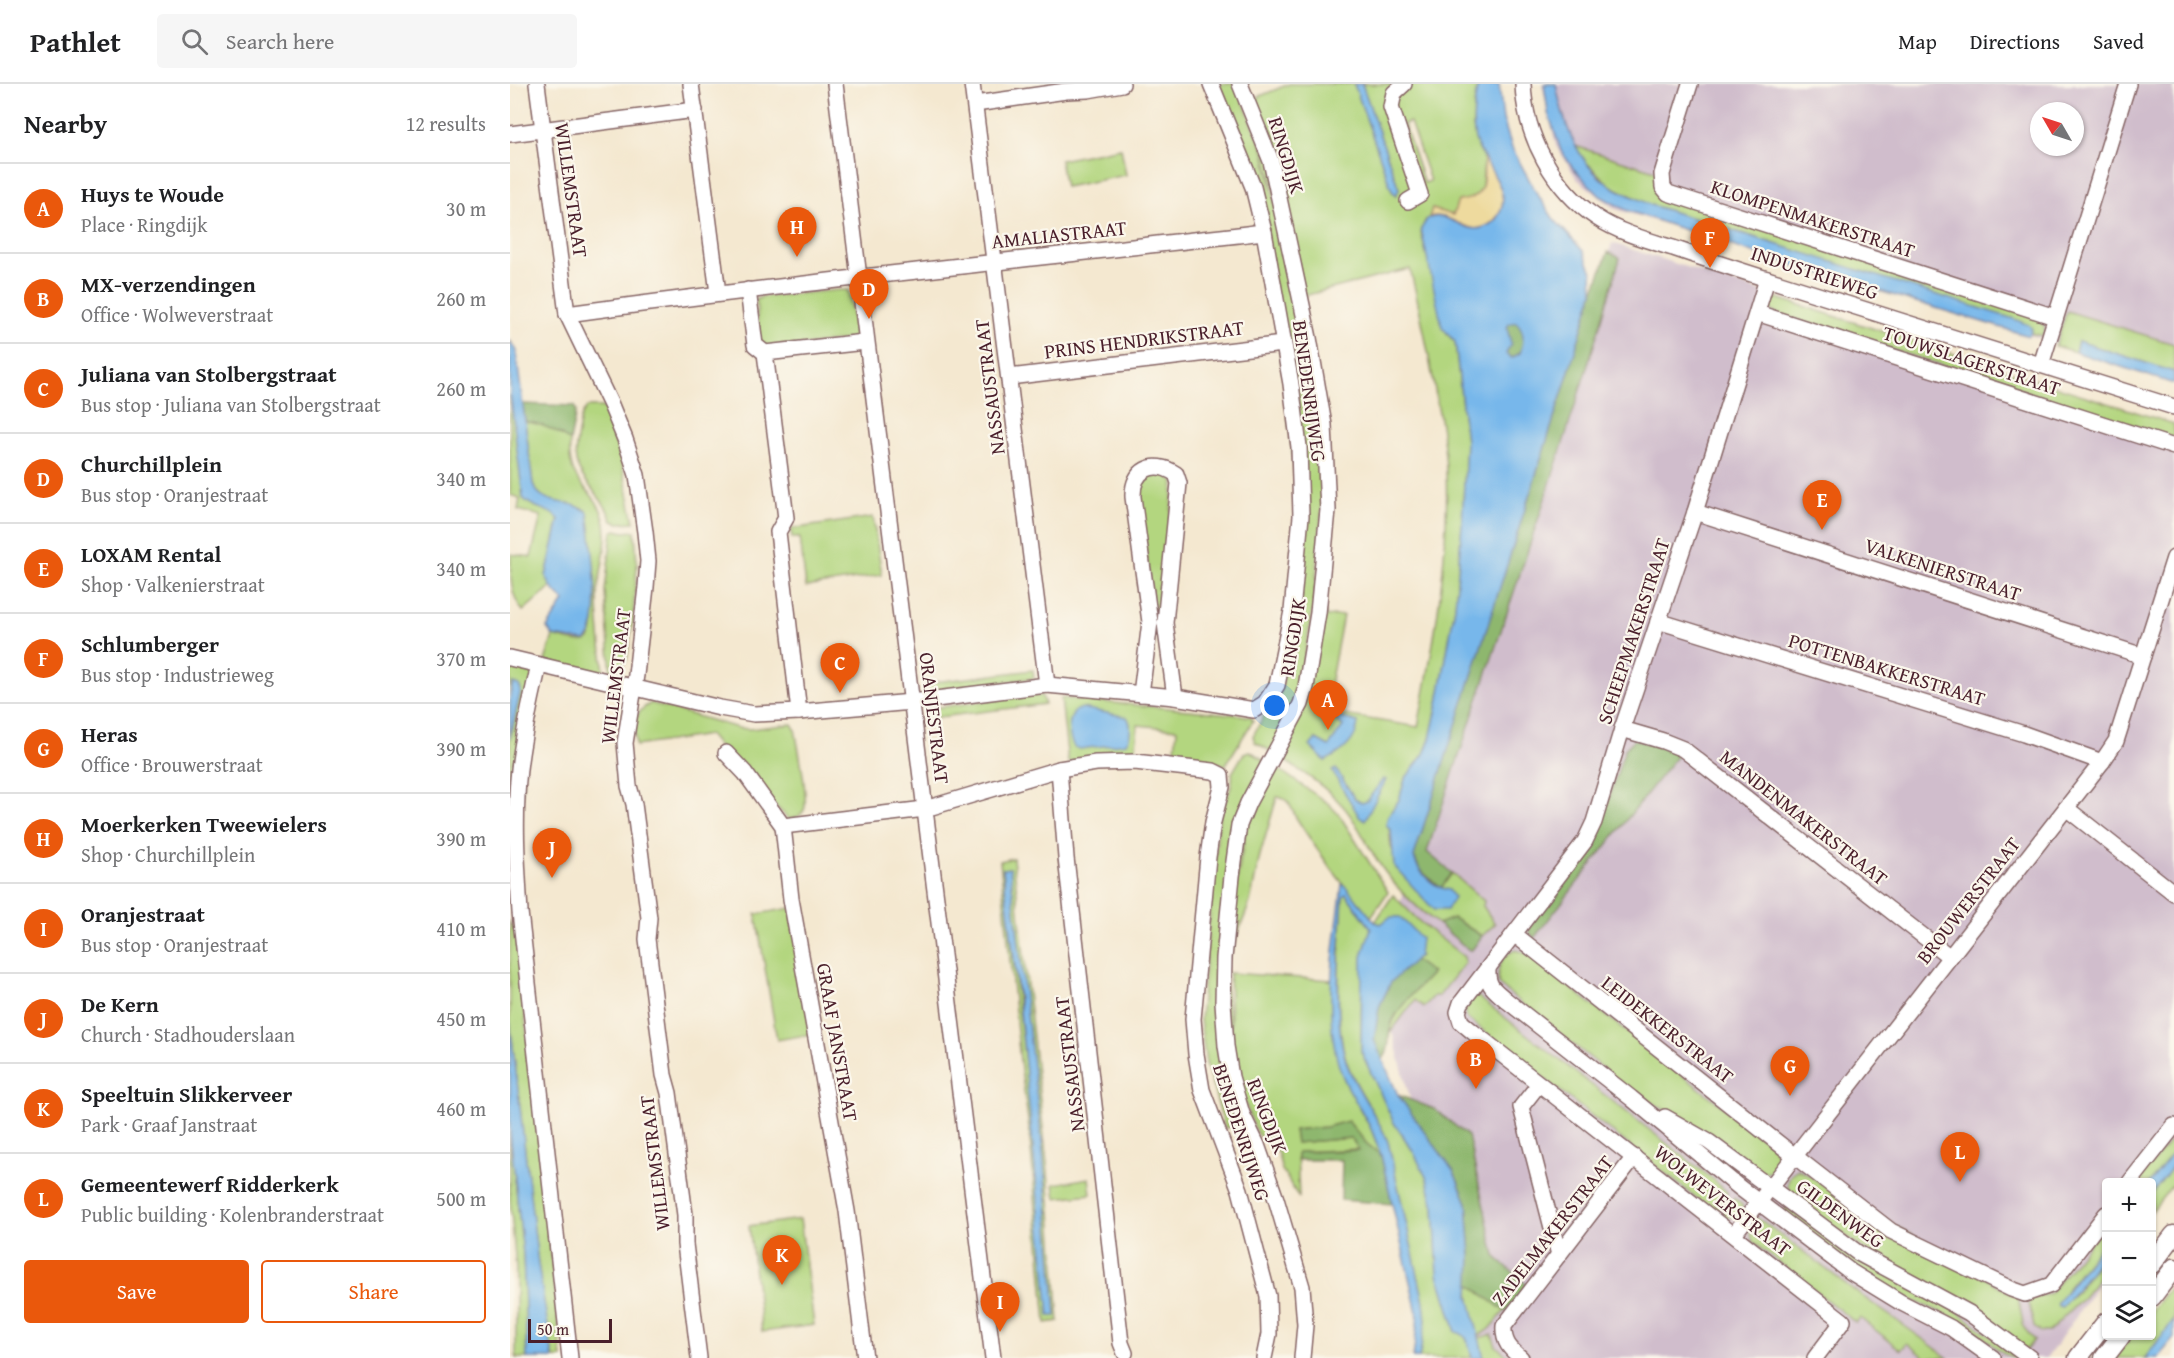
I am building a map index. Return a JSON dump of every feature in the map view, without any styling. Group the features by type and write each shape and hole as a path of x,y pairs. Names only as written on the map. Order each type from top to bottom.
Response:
{"main road":[{"path":"2156,1258 2174,1235"},
{"path":"2156,1291 2174,1268"},
{"path":"2078,1358 2102,1327"},
{"path":"2104,1358 2117,1340"}],"street":[{"name":"WILLEMSTRAAT","path":"537,84 567,314 611,405 637,475 648,561 634,687 625,743 629,786 634,804 649,918 647,939 664,1075 669,1093 685,1215 684,1244 699,1358"},
{"path":"691,84 718,293"},
{"name":"ORANJESTRAAT","path":"835,84 865,342 993,1358"},
{"name":"NASSAUSTRAAT","path":"972,84 1047,685"},
{"path":"975,104 1122,84"},
{"name":"BENEDENRIJWEG","path":"1175,697 1247,709 1261,707 1272,695 1277,685 1285,652 1292,611 1301,516 1299,447 1264,231 1253,187 1211,84"},
{"name":"RINGDIJK","path":"1240,84 1273,172 1313,358 1324,424 1327,461 1328,510 1311,664 1300,704 1248,803 1239,825 1224,958 1223,1002 1226,1046 1233,1086 1276,1199 1302,1287 1305,1325 1302,1358"},
{"path":"1404,84 1394,93 1391,103 1420,194 1408,201"},
{"name":"INDUSTRIEWEG","path":"1523,84 1527,116 1534,141 1561,184 1587,210 1614,227 1767,279 2174,407"},
{"name":"KLOMPENMAKERSTRAAT","path":"1690,84 1662,174 1663,188 1668,193 2055,317"},
{"path":"2041,366 2128,84"},
{"path":"510,134 695,110"},
{"name":"AMALIASTRAAT","path":"748,290 1264,231"},
{"name":"SCHEEPMAKERSTRAAT","path":"1488,969 1585,841 1594,822 1695,512 1767,279"},
{"path":"567,314 748,290 755,345 765,353 786,518 778,532 799,712"},
{"name":"TOUWSLAGERSTRAAT","path":"1757,313 2174,447"},
{"path":"765,353 865,342"},
{"name":"PRINS HENDRIKSTRAAT","path":"1009,377 1283,344"},
{"path":"510,658 742,712 799,712 912,702 1047,685 1141,694 1175,697 1157,623 1133,490 1138,474 1147,469 1157,468 1176,474 1179,483 1157,623 1141,694"},
{"name":"VALKENIERSTRAAT","path":"1695,512 2143,656"},
{"name":"BROUWERSTRAAT","path":"1734,1234 2116,741 2174,558"},
{"name":"POTTENBAKKERSTRAAT","path":"1658,621 2024,734 2102,762"},
{"path":"539,665 528,711 518,779 515,912 570,1358"},
{"name":"MANDENMAKERSTRAAT","path":"1623,729 1683,749 1950,957"},
{"name":"GRAAF JANSTRAAT","path":"726,753 745,773 783,826 791,899 847,1211 865,1358"},
{"name":"BENEDENRIJWEG","path":"1059,769 1096,763 1135,762 1213,771 1221,775 1222,787 1213,822 1208,857 1193,1019 1196,1054 1203,1090 1240,1190 1268,1296 1269,1334 1264,1358"},
{"path":"783,826 925,809 1059,769"},
{"name":"NASSAUSTRAAT","path":"1059,769 1066,858 1121,1343 1128,1356"},
{"path":"2066,808 2174,892"},
{"name":"LEIDEKKERSTRAAT","path":"1514,934 1891,1231 2025,1294 2051,1285 2102,1219"},
{"name":"WOLWEVERSTRAAT","path":"1488,969 1461,1004 1458,1012 1461,1022 1843,1321 1815,1358"},
{"name":"GILDENWEG","path":"1488,969 1487,980 1492,988 1759,1202 1851,1272 1900,1302 1951,1328 1993,1358"},
{"path":"1539,1084 1521,1107 1559,1255"},
{"name":"GILDENWEG","path":"1631,1098 1709,1142 1858,1253 1969,1313 2030,1358"},
{"path":"2133,1178 2174,1126"},
{"name":"ZADELMAKERSTRAAT","path":"1521,1358 1508,1347 1503,1334 1504,1326 1634,1157"}],"shaded area":[{"path":"1542,84 2174,84 2174,379 1615,209 1577,179 1556,146"},
{"path":"1612,243 2174,425 2174,1177 2156,1203 2156,1178 2102,1178 2102,1279 2047,1358 1467,1358 1424,1150 1377,976"}],"green space":[{"path":"1216,84 1236,84 1264,152 1314,381 1325,472 1314,603 1296,703 1272,752 1255,742 1253,736 1267,710 1276,706 1282,686 1303,544 1264,211"},
{"path":"1289,84 1354,84 1392,191 1396,195 1399,189 1362,84 1478,84 1473,127 1479,150 1484,158 1482,187 1477,196 1469,200 1454,216 1432,209 1421,233 1447,334 1455,342 1466,442 1455,607 1430,739 1424,754 1405,779 1399,800 1388,816 1391,849 1441,888 1452,873 1484,901 1483,906 1495,924 1482,936 1453,918 1438,924 1420,910 1404,895 1383,869 1342,805 1320,785 1279,757 1325,610 1326,617 1343,615 1325,712 1418,727 1440,600 1446,535 1446,470 1438,406 1410,269 1303,296 1251,100","holes":["1410,122 1430,181 1424,183 1404,124","1328,714 1358,722 1325,761 1316,739 1329,746 1343,726"]},
{"path":"1575,146 1658,172 1655,185 2040,319 2045,328 2042,336 2030,333 2032,329 1651,205 1611,186 1586,162"},
{"path":"1121,148 1126,175 1065,187 1060,160"},
{"path":"1608,252 1620,258 1598,333 1551,482 1427,852 1452,873 1441,888 1420,870 1414,856"},
{"path":"847,290 849,293 855,335 851,339 760,351 756,300 761,297"},
{"path":"1771,296 2174,424 2174,438 1776,313 1771,311 1769,304"},
{"path":"2067,311 2174,344 2174,372 2078,341 2075,352 2055,346"},
{"path":"1516,322 1522,331 1523,342 1520,352 1512,358 1506,354 1510,345 1507,328 1509,324"},
{"path":"510,392 523,498 559,518 546,576 551,587 523,611 513,591 511,554 531,557 541,516 518,510 520,498 510,495"},
{"path":"523,404 574,406 576,411 570,441 549,428 525,421"},
{"path":"587,407 603,407 606,412 621,460 634,522 612,521 604,505 578,468 575,458 576,447 581,419"},
{"path":"525,421 549,428 570,441 572,468 600,508 604,519 606,536 598,602 604,675 545,661 553,636 582,642 586,641 591,634 594,620 593,579 583,508 554,502 536,490 533,484"},
{"path":"1151,473 1165,474 1174,481 1161,617 1154,617 1138,485"},
{"path":"873,517 882,575 806,587 800,538 792,538 791,529"},
{"path":"616,530 635,531 637,566 627,659 618,672 611,675 605,591 612,532"},
{"path":"510,668 534,674 511,904 510,739 521,690 519,685 513,683 510,695"},
{"path":"1033,670 1034,678 928,691 927,683"},
{"path":"1032,695 1042,696 1045,704 932,718 932,708"},
{"path":"1061,698 1241,715 1251,717 1253,721 1225,766 1220,763 1174,761 1177,729 1138,725 1135,756 1068,762"},
{"path":"651,703 738,728 750,729 792,724 795,729 805,788 805,808 802,813 789,819 736,768 709,735 636,746 635,721 640,711"},
{"path":"1635,739 1679,753 1534,938 1530,934 1529,927 1599,829 1625,749"},
{"path":"1250,751 1267,762 1252,789 1221,953 1243,1124 1225,1128 1206,1063 1200,1020 1219,817 1230,789 1232,773 1244,753"},
{"path":"1274,766 1329,804 1340,816 1388,892 1371,917 1323,857 1285,799 1277,797 1260,855 1250,902 1228,960 1234,897 1247,825 1250,813"},
{"path":"1013,858 1048,1172 1059,1321 1046,1323 1029,1127 1000,861","holes":["1010,868 1043,1151 1056,1315 1003,869"]},
{"path":"1346,894 1371,928 1362,957 1361,1051 1394,1123 1413,1151 1427,1179 1434,1207 1438,1274 1456,1332 1466,1338 1472,1358 1419,1358 1426,1321 1424,1302 1388,1142 1352,1075 1343,1047 1339,982 1343,896"},
{"path":"1393,895 1420,922 1464,957 1465,963 1439,996 1434,996 1424,1007 1415,1000 1390,1033 1400,1009 1432,973 1414,960 1420,956 1390,917 1381,924 1375,922"},
{"path":"791,908 812,1034 777,1040 756,914"},
{"path":"1453,918 1482,936 1472,950 1469,950 1438,924"},
{"path":"510,922 516,932 562,1358 553,1358 538,1264 510,1020"},
{"path":"1515,950 1526,953 1772,1145 1777,1156 1774,1169 1770,1172 1757,1173 1710,1137 1628,1088 1499,985 1500,964"},
{"path":"1414,960 1432,973 1393,1019 1387,1050 1382,1061 1374,1040 1379,1007 1391,982"},
{"path":"1229,973 1332,980 1332,1022 1345,1082 1371,1129 1381,1155 1367,1144 1348,1121 1326,1127 1294,1130 1296,1143 1351,1138 1360,1149 1297,1152 1299,1198 1282,1170 1277,1151 1257,1134 1233,1073"},
{"path":"1476,995 1714,1180 1727,1192 1721,1207 1713,1211 1466,1017 1465,1009"},
{"path":"1398,1095 1434,1109 1468,1136 1495,1256 1527,1285 1506,1312 1469,1284 1471,1257 1467,1203 1454,1172"},
{"path":"1348,1121 1367,1144 1381,1155 1392,1204 1341,1200 1342,1160 1297,1160 1297,1152 1359,1150 1351,1138 1296,1143 1294,1130 1326,1127"},
{"path":"510,1132 523,1253 527,1358 516,1358 516,1268 510,1199"},
{"path":"2174,1136 2174,1152 2153,1178 2141,1178"},
{"path":"2174,1165 2174,1183 2156,1206 2156,1189"},
{"path":"1798,1169 2018,1297 2024,1328 2034,1340 2026,1350 1944,1292 1865,1250 1794,1198 1789,1191 1788,1183 1791,1175"},
{"path":"1089,1178 1091,1194 1056,1198 1054,1184"},
{"path":"1734,1198 1743,1206 1739,1212 1728,1218 1720,1217"},
{"path":"1787,1207 1944,1301 2020,1358 2000,1351 1960,1321 1890,1291 1861,1274 1782,1213"},
{"path":"1758,1218 1948,1358 1926,1358 1907,1343 1901,1350 1860,1318 1856,1323 1753,1242 1749,1230"},
{"path":"800,1219 814,1325 762,1332 749,1226"},
{"path":"2102,1228 2102,1244 2067,1288 2060,1307 2077,1291 2102,1257 2102,1274 2081,1300 2049,1332 2041,1332 2034,1327 2029,1303 2031,1299 2050,1293"},
{"path":"2174,1282 2174,1320 2145,1358 2114,1358 2129,1340 2156,1340 2156,1305"},
{"path":"1469,1284 1505,1311 1490,1329 1478,1336 1470,1307"},
{"path":"1492,1335 1496,1346 1510,1358 1484,1358 1478,1338"}],"sand":[{"path":"1484,158 1502,194 1503,202 1497,217 1480,229 1464,226 1447,218 1429,217 1432,209 1453,215 1458,201 1475,196 1479,192 1483,181"}],"water":[{"path":"1354,84 1362,84 1399,189 1396,195 1392,191"},
{"path":"1478,84 1499,84 1503,119 1512,148 1553,218 1583,251 1592,272 1593,293 1414,856 1418,868 1427,878 1437,886 1449,890 1454,897 1447,910 1434,910 1394,866 1391,831 1386,824 1388,816 1399,800 1405,779 1424,754 1430,739 1455,607 1466,442 1455,342 1442,327 1421,229 1427,219 1435,217 1449,219 1469,228 1484,227 1495,220 1502,206 1503,197 1500,187 1475,139 1473,118","holes":["1516,322 1523,336 1522,345 1520,353 1512,358 1506,354 1511,343 1507,328 1509,324"]},
{"path":"1544,84 1556,84 1568,128 1581,155 1601,178 1618,190 1651,205 2014,319 2029,325 2032,329 2029,336 1753,253 1626,210 1600,196 1573,168 1561,151 1548,113"},
{"path":"510,340 516,351 533,484 543,497 573,505 588,512 596,601 591,633 585,641 553,636 547,628 564,601 551,587 546,576 559,519 523,498 510,392"},
{"path":"2078,341 2174,372 2174,384 2075,352"},
{"path":"513,683 519,685 521,690 510,739 510,695"},
{"path":"1082,708 1127,717 1130,730 1126,743 1080,749 1074,747 1070,738 1070,724 1075,711"},
{"path":"1327,714 1358,722 1355,735 1347,746 1325,761 1310,746 1316,739 1329,746 1343,726"},
{"path":"1336,769 1355,799 1362,803 1367,801 1383,779 1386,780 1365,820 1360,818 1332,771"},
{"path":"1010,868 1043,1151 1056,1316 1049,1316 1019,1000 1003,869"},
{"path":"1342,884 1375,922 1381,924 1390,917 1400,917 1421,938 1419,956 1391,982 1379,1007 1374,1040 1398,1095 1454,1172 1467,1203 1471,1257 1469,1296 1484,1358 1472,1358 1466,1338 1456,1332 1438,1274 1434,1207 1427,1179 1413,1151 1394,1123 1361,1051 1362,957 1371,928 1346,894 1343,897 1338,982 1342,1046 1351,1074 1388,1142 1424,1302 1426,1321 1419,1358 1413,1358 1418,1317 1381,1155 1371,1129 1343,1078 1333,1038 1332,972"},
{"path":"510,1020 538,1264 553,1358 527,1358 523,1253 510,1132"},
{"path":"2174,1152 2174,1165 2156,1189 2156,1178 2153,1178"},
{"path":"2102,1244 2102,1257 2062,1307 2057,1303"},
{"path":"2174,1320 2174,1338 2158,1358 2145,1358"}],"place":[{"name":"Moerkerken Tweewielers","path":"797,257"},
{"name":"Schlumberger","path":"1710,268"},
{"name":"Churchillplein","path":"869,319"},
{"name":"LOXAM Rental","path":"1822,530"},
{"name":"Juliana van Stolbergstraat","path":"840,693"},
{"name":"Huys te Woude","path":"1328,730"},
{"name":"De Kern","path":"552,878"},
{"name":"MX-verzendingen","path":"1476,1089"},
{"name":"Heras","path":"1790,1096"},
{"name":"Gemeentewerf Ridderkerk","path":"1960,1182"},
{"name":"Speeltuin Slikkerveer","path":"782,1285"},
{"name":"Oranjestraat","path":"1000,1332"}]}
